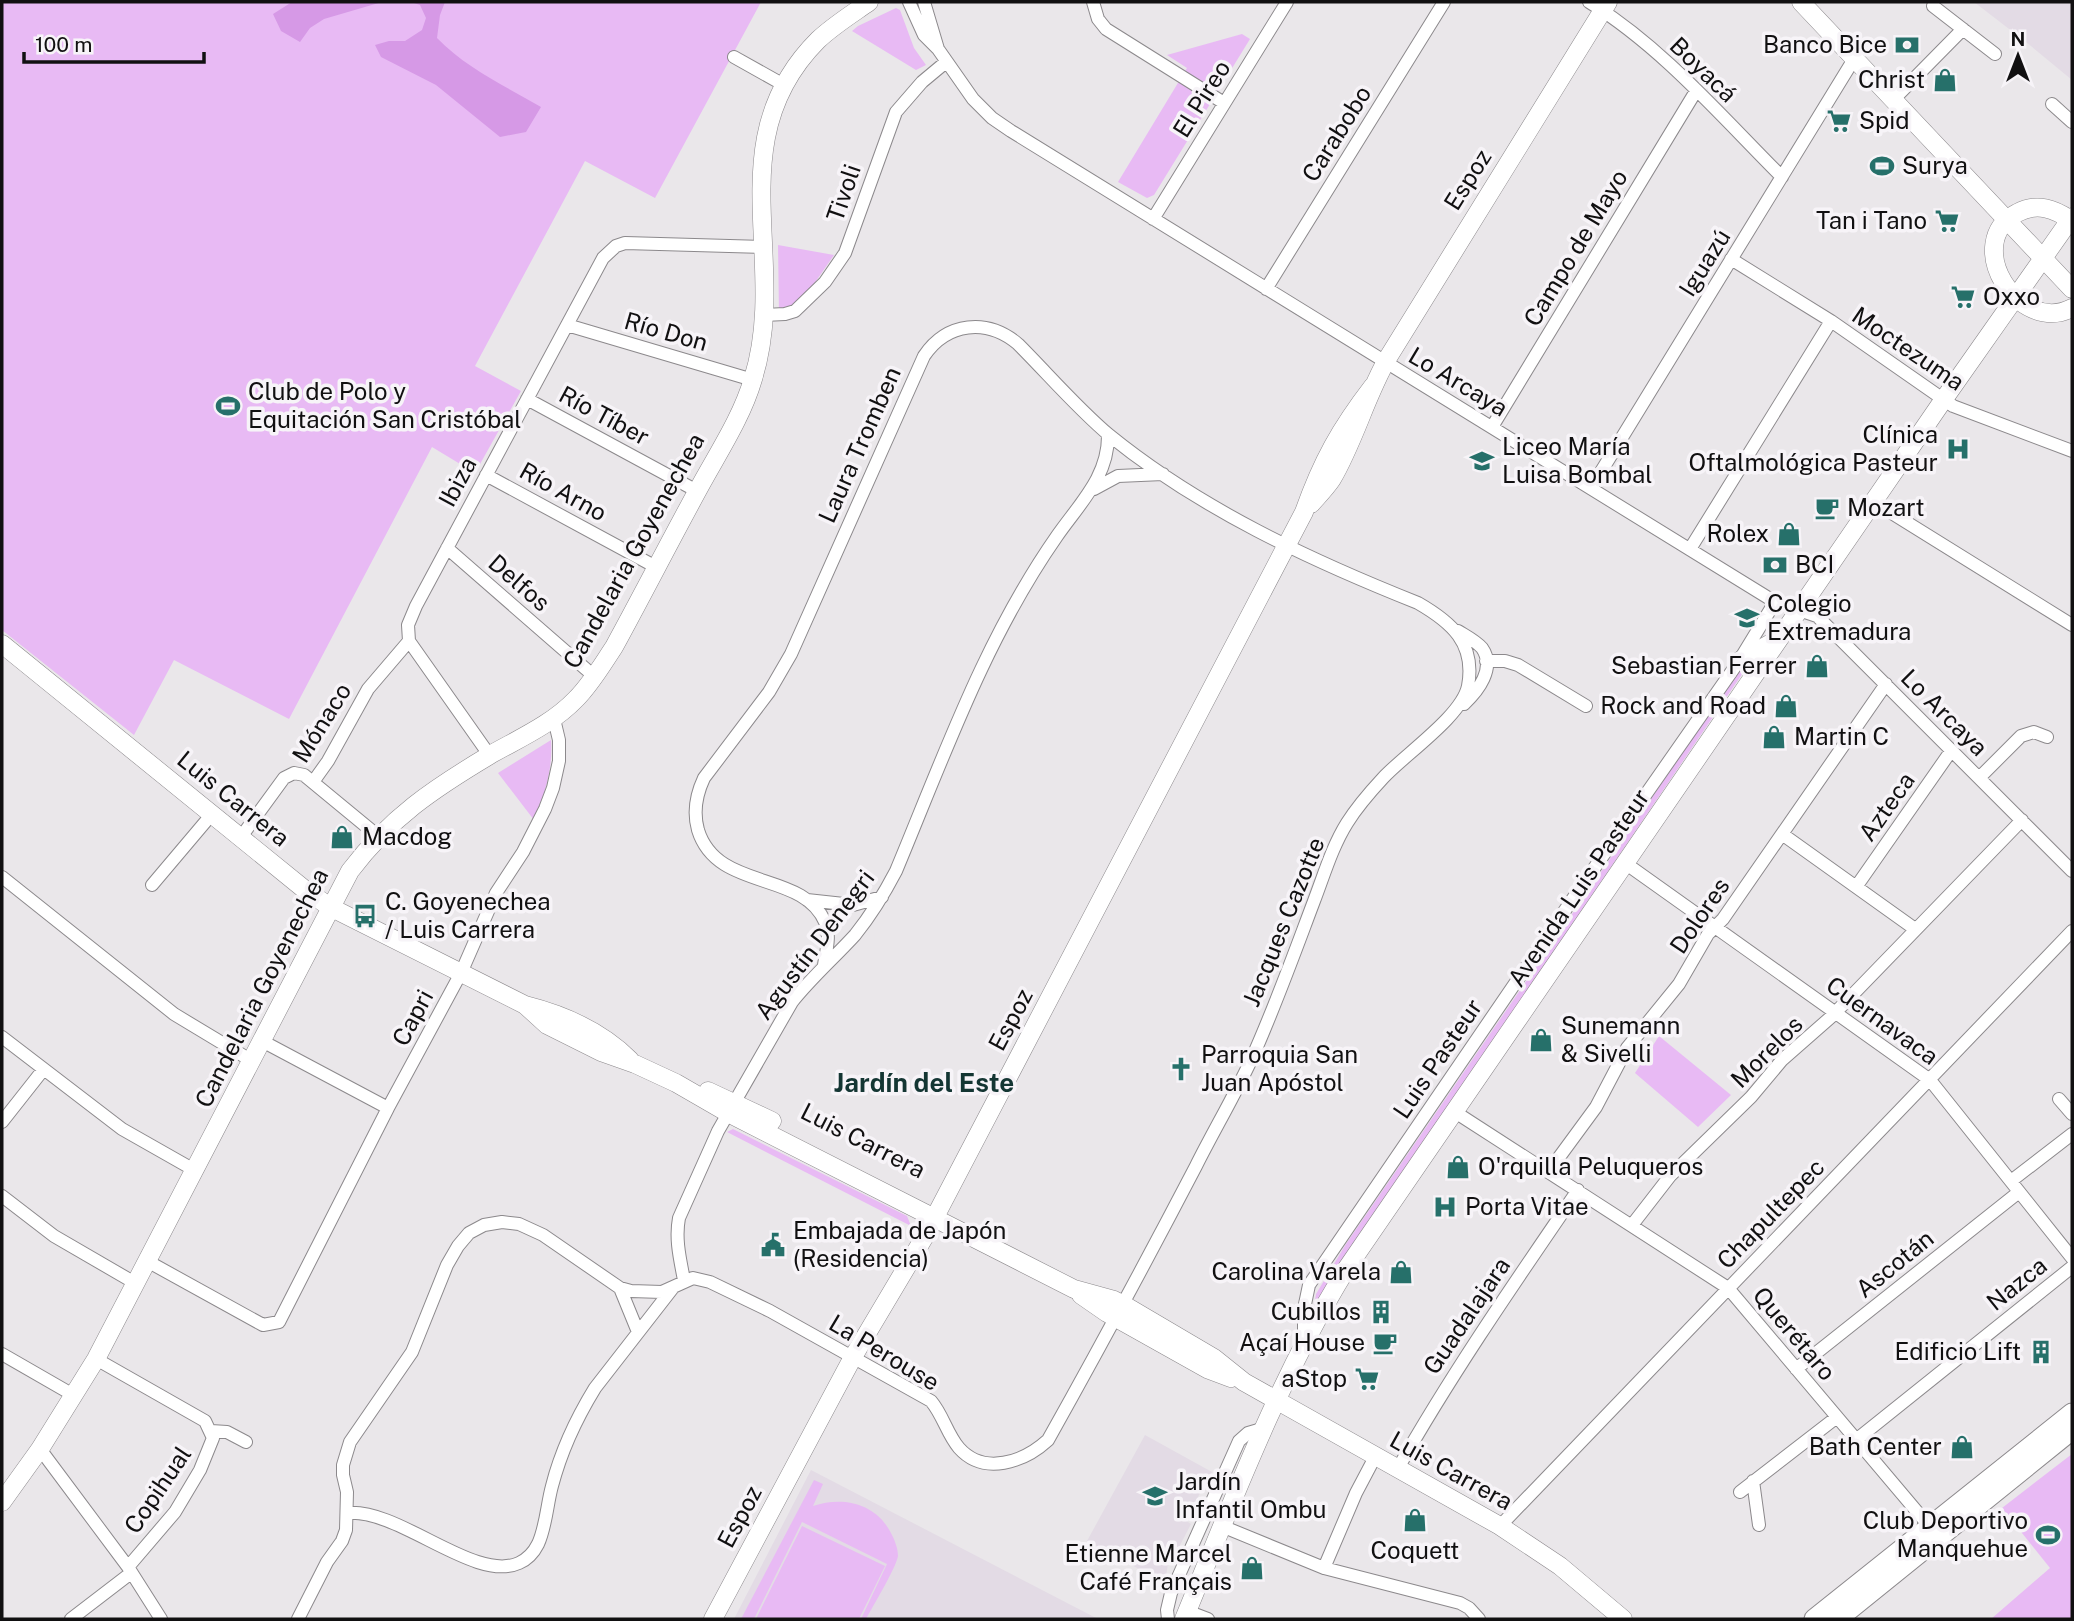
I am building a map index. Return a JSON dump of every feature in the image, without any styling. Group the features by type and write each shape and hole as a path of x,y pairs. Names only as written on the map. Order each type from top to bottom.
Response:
{"main road":[{"path":"1814,1619 2072,1413"},
{"path":"1838,1619 2072,1430"}],"street":[{"name":"Candelaria Goyenechea","path":"2,1502 75,1396 96,1359 350,871 378,836 413,804 554,719 595,677 614,647 753,380 764,315 760,180 763,148 771,116 784,85 817,41 838,22 865,4 881,2"},
{"name":"Lo Arcaya","path":"909,2 924,35 938,49 973,99 992,118 1775,602 1801,609 1820,618 2072,871"},
{"name":"Lo Arcaya","path":"924,2 938,49"},
{"path":"1093,2 1098,19 1105,29 1224,103"},
{"name":"El Pireo","path":"1153,219 1287,2"},
{"name":"Carabobo","path":"1266,289 1444,2"},
{"path":"1801,2 2072,289"},
{"name":"Boyacá","path":"1600,4 1696,91 1782,177"},
{"name":"Espoz","path":"713,1619 1304,512 1331,481 1356,432 1385,362 1600,4"},
{"path":"1933,6 1995,54"},
{"path":"1893,100 1963,29"},
{"path":"734,57 784,85"},
{"name":"Iguazú","path":"1591,488 1854,59"},
{"name":"Tivoli","path":"764,315 795,311 835,268 845,253 855,228 896,112 922,82 946,62"},
{"name":"Campo de Mayo","path":"1492,427 1696,91"},
{"path":"2052,104 2072,122"},
{"path":"2072,220 2058,212 2039,207 2024,209 2007,220 1996,238 1994,258 2003,281 2015,297 2039,312 2054,313 2072,308"},
{"name":"Avenida Luis Pasteur","path":"1186,1615 1276,1401 1304,1342 1363,1244 2015,297 2072,220"},
{"name":"Ibiza","path":"409,641 408,625 416,606 603,258 616,246 625,243 764,247"},
{"name":"Moctezuma","path":"1731,259 1830,321 1944,400 1962,410 2072,451"},
{"path":"1690,549 1830,321"},
{"name":"Río Don","path":"567,325 753,380"},
{"name":"Laura Tromben","path":"824,965 827,926 817,910 804,899 772,884 738,873 715,857 704,844 698,828 695,811 698,794 704,778 769,692 786,664 923,356 936,341 959,329 983,327 1001,332 1018,344 1108,434 1163,474 1234,518 1287,545"},
{"name":"Río Tíber","path":"527,399 697,491"},
{"name":"Agustín Denegri","path":"684,1280 678,1249 679,1218 731,1107 778,1024 807,983 855,934 883,897 896,872 993,640 1031,574 1088,494 1106,463 1108,434"},
{"name":"Agustín Denegri","path":"1088,494 1102,483 1118,476 1131,473 1163,474"},
{"name":"Río Arno","path":"486,475 656,567"},
{"path":"1874,502 2072,625"},
{"path":"1287,545 1418,603 1438,614 1482,649 1486,661 1504,661 1518,665 1586,706"},
{"name":"Delfos","path":"447,548 595,677"},
{"name":"Luis Pasteur","path":"1304,1342 1304,1309 1309,1285 1739,660 1775,602"},
{"name":"Jacques Cazotte","path":"1445,720 1460,703 1468,688 1467,655 1455,628"},
{"path":"1739,660 1781,637"},
{"path":"409,641 490,756"},
{"name":"Mónaco","path":"241,837 289,774 300,773 313,782 328,761 368,689 409,641"},
{"name":"Luis Carrera","path":"2,645 330,907 525,1005 558,1013 611,1041 635,1064 731,1107 931,1209 989,1235 1018,1259 1074,1289 1114,1300 1120,1312 1214,1358 1244,1382 1276,1401 1500,1526 1560,1566 1622,1619"},
{"name":"Jacques Cazotte","path":"1120,1312 1251,1060 1290,967 1328,864 1347,823 1384,777 1480,687 1486,661"},
{"name":"Dolores","path":"1549,1171 1596,1107 1628,1048 1679,984 1708,934 1723,919 1886,684"},
{"name":"Capri","path":"147,1261 263,1325 279,1322 388,1108 461,973 496,893 536,829 553,788 559,751 554,719"},
{"path":"1979,778 2021,736 2034,732 2047,737"},
{"name":"Azteca","path":"1856,887 1951,751"},
{"path":"313,782 378,836"},
{"path":"152,885 212,814"},
{"name":"Morelos","path":"1632,1225 1670,1176 2022,820"},
{"path":"1782,834 1915,929"},
{"name":"Cuernavaca","path":"1625,863 1930,1080 2070,1250"},
{"path":"2,877 174,1014 252,1061"},
{"name":"Laura Tromben","path":"804,899 853,905 883,897"},
{"name":"Chapultepec","path":"1500,1526 2072,931"},
{"path":"2,1037 122,1129 196,1171"},
{"path":"262,1041 388,1108"},
{"path":"2,1122 43,1070"},
{"path":"2059,1099 2072,1114"},
{"name":"Querétaro","path":"1455,1112 1728,1288 1930,1527"},
{"name":"Ascotán","path":"1796,1370 2015,1186 2072,1134"},
{"name":"Guadalajara","path":"1397,1470 1480,1333 1578,1189"},
{"path":"2,1196 54,1236 135,1283"},
{"path":"298,1619 327,1562 342,1541 348,1513 343,1475 348,1449 412,1352 447,1265 469,1233 493,1222 519,1224 543,1235 620,1288 650,1293 672,1289"},
{"name":"Nazca","path":"1856,1440 2072,1267"},
{"name":"La Perouse","path":"684,1280 701,1279 710,1282 770,1311 931,1401 958,1447 966,1455 983,1463 1007,1463 1031,1454 1048,1440 1120,1312"},
{"path":"348,1513 376,1515 474,1560 504,1566 527,1558 541,1537 557,1469 577,1419 595,1388 638,1332 672,1289 684,1280"},
{"path":"620,1288 638,1332"},
{"path":"2,1354 75,1396"},
{"name":"Copihual","path":"71,1619 130,1570 188,1491 211,1447 211,1431 205,1421 96,1359"},
{"path":"1740,1492 1837,1417"},
{"path":"1168,1619 1171,1593 1239,1441 1248,1433 1265,1427"},
{"name":"Copihual","path":"211,1431 226,1432 246,1442"},
{"path":"40,1449 130,1570 161,1619"},
{"path":"1324,1568 1356,1493 1375,1457"},
{"path":"1753,1481 1759,1525"},
{"path":"1224,1527 1324,1568 1460,1603 1479,1619"},
{"path":"1186,1615 1208,1619"}],"shaded area":[{"name":"Club de Polo y Equitación San Cristóbal","path":"2,2 761,2 655,198 585,161 475,366 521,391 475,473 432,447 289,719 174,660 134,735 2,630"},
{"path":"292,2 382,2 324,19 310,28 300,42 281,31 273,14"},
{"path":"411,2 445,2 437,38 473,67 541,107 526,132 500,137 436,85 381,57 375,45 389,41 405,41 422,30 426,18 420,5"},
{"path":"1974,2 2072,2 2072,80 2026,42"},
{"path":"896,8 900,10 914,48 926,65 916,70 852,31"},
{"path":"1242,34 1250,39 1154,195 1147,198 1118,182 1187,68 1167,55"},
{"path":"778,245 834,255 807,294 779,315"},
{"path":"1753,658 1314,1307 1316,1294 1346,1244 1745,662"},
{"path":"551,740 547,781 534,820 498,773"},
{"path":"1659,1036 1731,1095 1698,1127 1635,1073"},
{"path":"733,1129 907,1216 911,1226 727,1132"},
{"name":"Jardín Infantil Ombu","path":"1145,1435 1212,1472 1185,1520 1191,1524 1177,1551 1170,1550 1165,1583 1087,1541"},
{"name":"Club Deportivo Manquehue","path":"2072,1454 2072,1619 1991,1619 2050,1568 2002,1508"},
{"path":"811,1470 1098,1619 734,1619"},
{"path":"814,1480 823,1484 813,1506 847,1502 868,1509 886,1524 898,1553 889,1578 866,1619 861,1619 887,1564 802,1522 754,1619 741,1619"},
{"path":"802,1526 885,1566 859,1619 756,1619"}],"place":[{"name":"Banco Bice","path":"1907,45"},
{"name":"Christ","path":"1945,80"},
{"name":"Spid","path":"1839,121"},
{"name":"Surya","path":"1882,166"},
{"name":"Tan i Tano","path":"1947,221"},
{"name":"Oxxo","path":"1963,297"},
{"name":"Club de Polo y Equitación San Cristóbal","path":"228,406"},
{"name":"Clínica Oftalmológica Pasteur","path":"1958,449"},
{"name":"Liceo María Luisa Bombal","path":"1482,461"},
{"name":"Mozart","path":"1827,508"},
{"name":"Rolex","path":"1789,534"},
{"name":"BCI","path":"1775,565"},
{"name":"Colegio Extremadura","path":"1747,618"},
{"name":"Sebastian Ferrer","path":"1817,666"},
{"name":"Rock and Road","path":"1786,706"},
{"name":"Martin C","path":"1774,737"},
{"name":"Macdog","path":"342,837"},
{"name":"C. Goyenechea / Luis Carrera","path":"365,916"},
{"name":"Sunemann & Sivelli","path":"1541,1040"},
{"name":"Parroquia San Juan Apóstol","path":"1181,1069"},
{"name":"O'rquilla Peluqueros","path":"1458,1167"},
{"name":"Porta Vitae","path":"1445,1207"},
{"name":"Embajada de Japón (Residencia)","path":"773,1245"},
{"name":"Carolina Varela","path":"1401,1272"},
{"name":"Cubillos","path":"1381,1312"},
{"name":"Açaí House","path":"1385,1343"},
{"name":"Edificio Lift","path":"2041,1352"},
{"name":"aStop","path":"1367,1379"},
{"name":"Bath Center","path":"1962,1447"},
{"name":"Jardín Infantil Ombu","path":"1155,1496"},
{"name":"Coquett","path":"1415,1520"},
{"name":"Club Deportivo Manquehue","path":"2048,1535"},
{"name":"Etienne Marcel Café Français","path":"1252,1568"}],"district":[{"name":"Jardín del Este","path":"924,1083"}]}
